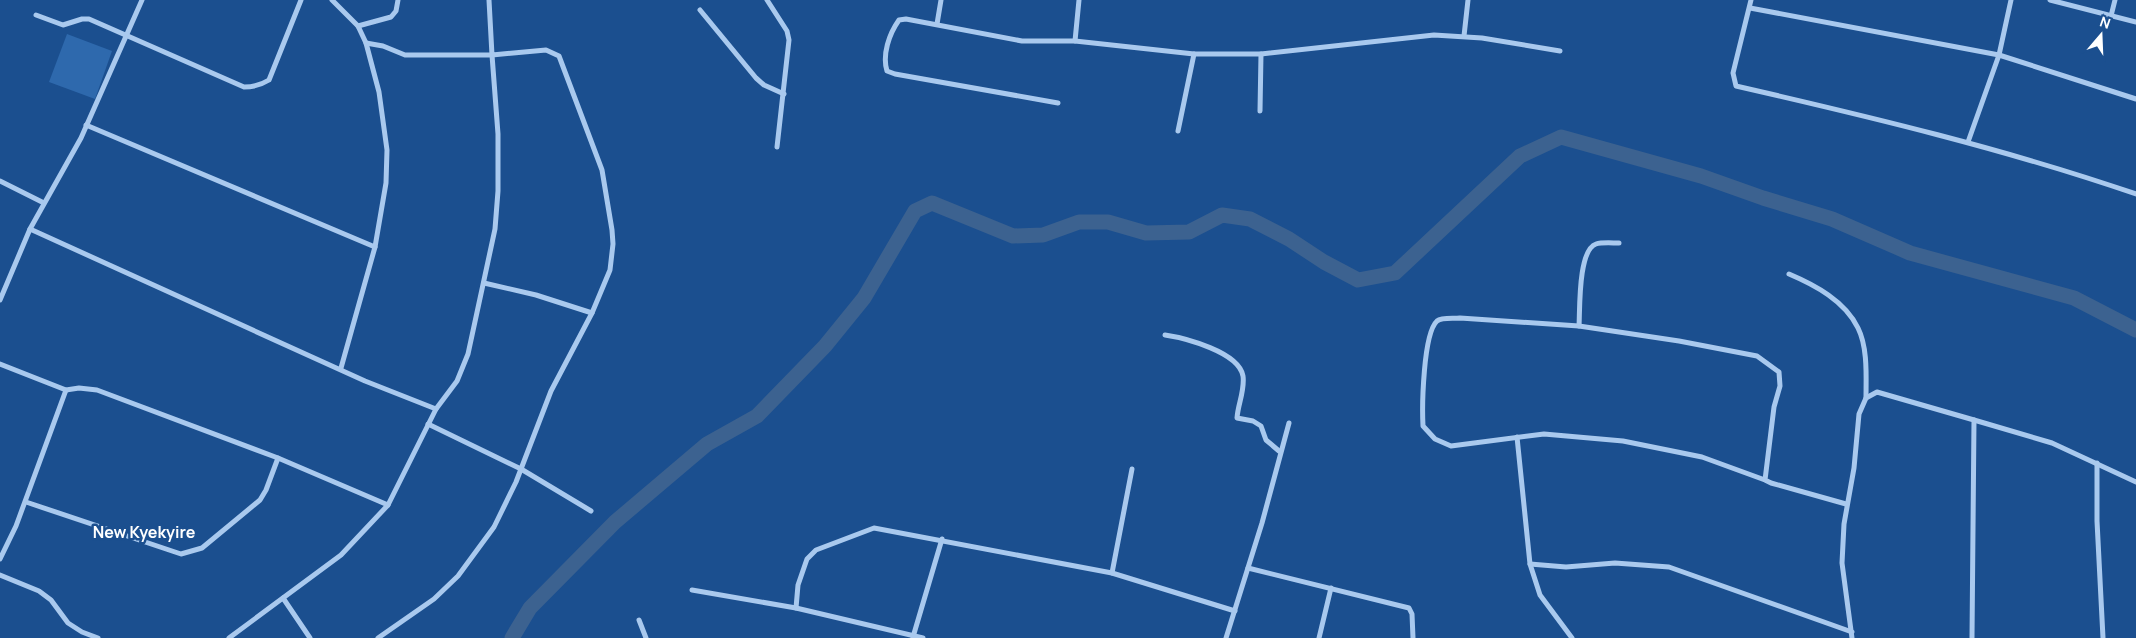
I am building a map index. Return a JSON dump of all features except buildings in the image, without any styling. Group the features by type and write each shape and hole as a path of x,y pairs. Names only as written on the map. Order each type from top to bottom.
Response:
{"street":[{"path":"0,300 30,229 86,125 142,0"},
{"path":"36,16 64,25 82,19 89,19 244,87 252,87 262,85 269,80 301,0"},
{"path":"332,0 358,26 366,43 379,92 387,150 386,183 375,247 341,368"},
{"path":"358,26 392,17 396,11 398,0"},
{"path":"229,638 341,555 388,506 436,409 457,381 468,354 495,229 498,191 497,124 489,0"},
{"path":"767,0 787,31 790,40 777,147"},
{"path":"937,24 941,0"},
{"path":"1075,41 1080,0"},
{"path":"1464,36 1468,0"},
{"path":"1752,0 1733,73 1736,86 1968,142 2136,194"},
{"path":"1968,142 1998,55 2011,0"},
{"path":"2050,0 2136,22"},
{"path":"2111,16 2115,0"},
{"path":"1750,8 1998,55 2136,99"},
{"path":"700,10 756,78 764,85 784,94"},
{"path":"1058,103 887,71 885,64 887,46 892,29 899,20 906,19 1022,41 1075,41 1194,54 1261,54 1434,34 1464,36 1560,51"},
{"path":"366,43 383,46 405,55 492,55 546,50 559,56 602,170 612,230 610,270 592,312 551,391 521,469 494,527 458,576 434,599 378,638"},
{"path":"1178,131 1194,54"},
{"path":"1260,112 1261,54"},
{"path":"86,125 375,247"},
{"path":"0,181 44,203"},
{"path":"30,229 132,277 341,368 365,381 436,409"},
{"path":"1579,326 1582,278 1588,249 1595,244 1619,243"},
{"path":"1789,274 1807,281 1831,296 1858,328 1866,369 1866,398 1860,414 1854,468 1846,504 1842,563 1852,638"},
{"path":"484,283 536,295 592,312"},
{"path":"1765,480 1774,408 1780,386 1779,372 1768,362 1757,356 1679,341 1579,326 1460,318 1441,319 1436,322 1431,333 1421,393 1423,426 1435,439 1451,446 1544,434 1623,442 1702,457 1765,480 1846,504"},
{"path":"1165,334 1187,338 1238,364 1243,375 1237,418 1253,421 1261,426 1266,440 1279,451"},
{"path":"0,364 66,390 79,388 97,390 278,458 388,506"},
{"path":"0,559 26,502 66,390"},
{"path":"1866,398 1877,392 2052,443 2136,482"},
{"path":"1972,638 1974,420"},
{"path":"1226,638 1262,523 1279,451 1289,423"},
{"path":"428,424 521,469 591,511"},
{"path":"1517,437 1530,564 1540,596 1572,638"},
{"path":"26,502 181,554 202,548 260,500 266,490 278,458"},
{"path":"2097,463 2097,521 2102,638"},
{"path":"1112,572 1132,469"},
{"path":"796,608 798,585 807,559 816,550 874,528 942,539 1035,559 1112,572 1235,612"},
{"path":"914,637 942,539"},
{"path":"1530,564 1566,567 1615,563 1669,566 1852,632"},
{"path":"1248,568 1409,608 1412,614 1413,638"},
{"path":"0,575 39,591 51,600 68,623 82,632 98,638"},
{"path":"1319,638 1331,588"},
{"path":"692,590 796,608 923,638"},
{"path":"283,598 310,638"},
{"path":"639,620 646,638"}],"shaded area":[{"path":"67,34 112,51 95,99 49,82"}],"waterway":[{"path":"512,638 530,608 615,522 707,444 757,416 825,346 864,298 915,211 932,203 1013,236 1043,235 1079,222 1108,222 1146,233 1189,232 1222,215 1250,219 1289,239 1324,262 1358,280 1395,273 1520,156 1561,137 1701,176 1763,198 1832,219 1910,253 2074,298 2136,330"}],"district":[{"name":"New Kyekyire","path":"144,532"}]}
